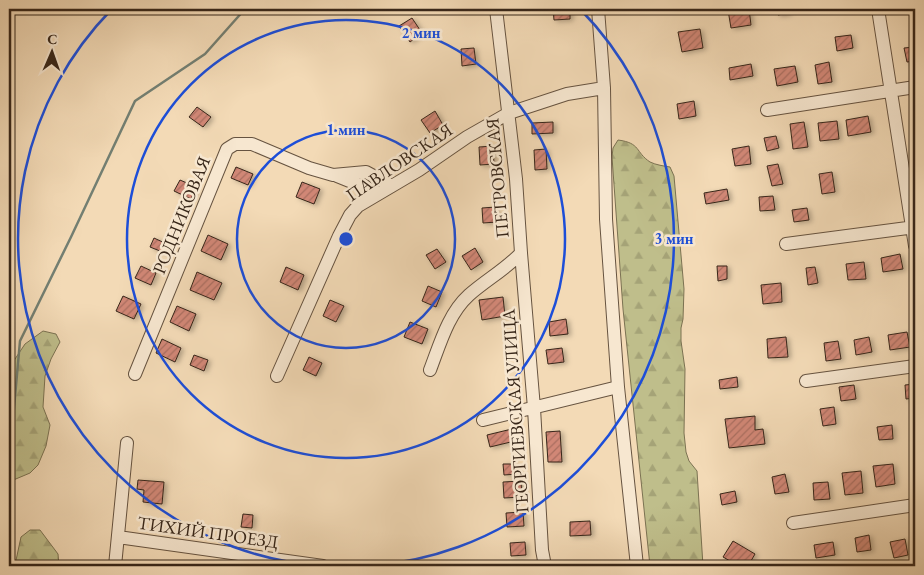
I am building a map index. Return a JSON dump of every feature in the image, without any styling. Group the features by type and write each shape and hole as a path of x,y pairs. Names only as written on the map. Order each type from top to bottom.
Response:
{"street":[{"name":"ПЕТРОВСКАЯ","path":"430,370 452,316 468,296 521,253 516,179 496,9"},
{"path":"598,9 604,88 606,219 618,387 637,566"},
{"path":"878,9 914,227 915,246"},
{"path":"767,110 915,87"},
{"name":"ПАВЛОВСКАЯ","path":"277,376 339,236 350,215 358,206 419,170 509,112 567,94 604,88"},
{"name":"РОДНИКОВАЯ","path":"135,374 227,149 236,144 252,144 309,168 333,175 366,172 392,186"},
{"path":"333,175 379,193"},
{"path":"786,244 914,227"},
{"name":"ГЕОРГИЕВСКАЯ УЛИЦА","path":"521,253 534,408 542,550 545,566"},
{"path":"806,381 915,366"},
{"path":"483,420 618,387"},
{"path":"114,566 127,442"},
{"path":"794,523 915,505"},
{"name":"ТИХИЙ ПРОЕЗД","path":"118,537 323,566"}],"green space":[{"path":"618,140 631,143 650,162 670,167 674,176 684,289 681,341 685,369 684,433 689,461 697,471 703,566 650,566 623,309 612,157 613,148"},
{"path":"43,331 56,334 60,342 45,376 43,407 50,425 46,446 38,465 30,473 11,481 9,480 9,392 13,362 25,344"},
{"path":"30,530 40,530 58,554 59,566 9,566 15,565 21,537"}],"building":[{"path":"553,9 570,9 570,19 554,20"},
{"path":"749,9 751,25 731,28 728,10"},
{"path":"777,9 788,9 789,13 778,15"},
{"path":"412,18 422,33 410,42 399,26"},
{"path":"700,29 703,48 682,52 678,32"},
{"path":"851,35 853,48 837,51 835,37"},
{"path":"915,47 915,61 907,62 904,48"},
{"path":"474,48 476,64 462,66 461,49"},
{"path":"829,62 832,82 818,84 815,65"},
{"path":"751,64 753,76 730,80 729,68"},
{"path":"795,66 798,82 777,86 774,69"},
{"path":"694,101 696,116 679,119 677,104"},
{"path":"197,107 211,117 203,127 189,117"},
{"path":"435,111 443,125 430,133 421,120"},
{"path":"868,116 871,132 848,136 846,120"},
{"path":"837,121 839,139 820,141 818,123"},
{"path":"553,122 553,133 532,134 532,123"},
{"path":"804,122 808,147 793,149 790,124"},
{"path":"776,136 779,148 767,151 764,138"},
{"path":"493,146 494,164 480,165 479,147"},
{"path":"749,146 751,164 735,166 732,149"},
{"path":"546,149 547,169 535,170 534,150"},
{"path":"778,164 783,184 772,186 767,166"},
{"path":"236,167 253,174 248,185 231,178"},
{"path":"832,172 835,192 822,194 819,174"},
{"path":"180,180 196,187 191,199 174,191"},
{"path":"302,182 320,189 314,204 296,197"},
{"path":"727,189 729,200 706,204 704,193"},
{"path":"773,196 775,210 760,211 759,197"},
{"path":"496,207 497,222 483,223 482,208"},
{"path":"807,208 809,220 794,222 792,210"},
{"path":"208,235 228,244 221,260 201,251"},
{"path":"154,238 169,245 165,253 150,247"},
{"path":"475,248 483,262 471,270 462,256"},
{"path":"437,249 446,262 435,269 426,255"},
{"path":"900,254 903,269 883,272 881,258"},
{"path":"864,262 866,279 848,280 846,264"},
{"path":"141,266 156,273 151,285 135,278"},
{"path":"717,266 727,266 727,279 718,281"},
{"path":"286,267 304,275 298,290 280,282"},
{"path":"815,267 818,283 808,285 806,268"},
{"path":"197,272 222,283 214,300 190,290"},
{"path":"781,283 782,302 763,304 761,285"},
{"path":"428,286 442,292 436,307 422,301"},
{"path":"123,296 141,304 134,319 116,311"},
{"path":"503,297 505,316 482,320 479,300"},
{"path":"330,300 344,306 336,322 323,316"},
{"path":"177,306 196,314 189,331 170,322"},
{"path":"566,319 568,334 550,336 549,322"},
{"path":"410,322 428,329 422,344 404,337"},
{"path":"907,332 910,347 890,350 888,335"},
{"path":"786,337 788,357 768,358 767,339"},
{"path":"869,337 872,352 856,355 854,340"},
{"path":"162,339 181,348 175,362 156,353"},
{"path":"838,341 841,359 826,361 824,343"},
{"path":"562,348 564,362 548,364 546,350"},
{"path":"194,355 208,360 204,371 190,365"},
{"path":"309,357 322,363 316,376 303,370"},
{"path":"737,377 738,387 720,389 719,380"},
{"path":"915,384 915,398 906,399 905,385"},
{"path":"854,385 856,399 841,401 839,387"},
{"path":"834,407 836,424 823,426 820,409"},
{"path":"755,416 755,430 763,429 765,444 729,448 725,419"},
{"path":"892,425 893,439 879,440 877,427"},
{"path":"516,428 519,440 490,447 487,435"},
{"path":"560,431 562,462 548,462 546,432"},
{"path":"915,448 915,462 913,463 912,449"},
{"path":"503,464 517,464 518,474 504,475"},
{"path":"893,464 895,484 876,487 873,466"},
{"path":"861,471 863,493 845,495 842,473"},
{"path":"785,474 789,492 775,494 772,477"},
{"path":"138,480 164,482 162,504 143,502 144,490 137,489"},
{"path":"521,481 522,497 504,498 503,482"},
{"path":"828,482 830,499 814,500 813,483"},
{"path":"735,491 737,502 722,505 720,494"},
{"path":"523,512 524,526 507,527 506,513"},
{"path":"243,514 253,515 252,528 241,527"},
{"path":"590,521 591,535 570,536 570,522"},
{"path":"869,535 871,550 857,552 855,538"},
{"path":"905,539 908,555 894,558 890,542"},
{"path":"733,541 755,554 748,566 739,566 723,557"},
{"path":"525,542 526,555 511,556 510,543"},
{"path":"833,542 835,555 816,558 814,545"},
{"path":"782,562 782,566 765,566 765,564"}],"waterway":[{"path":"9,442 20,341 135,101 205,54 245,9"}]}
